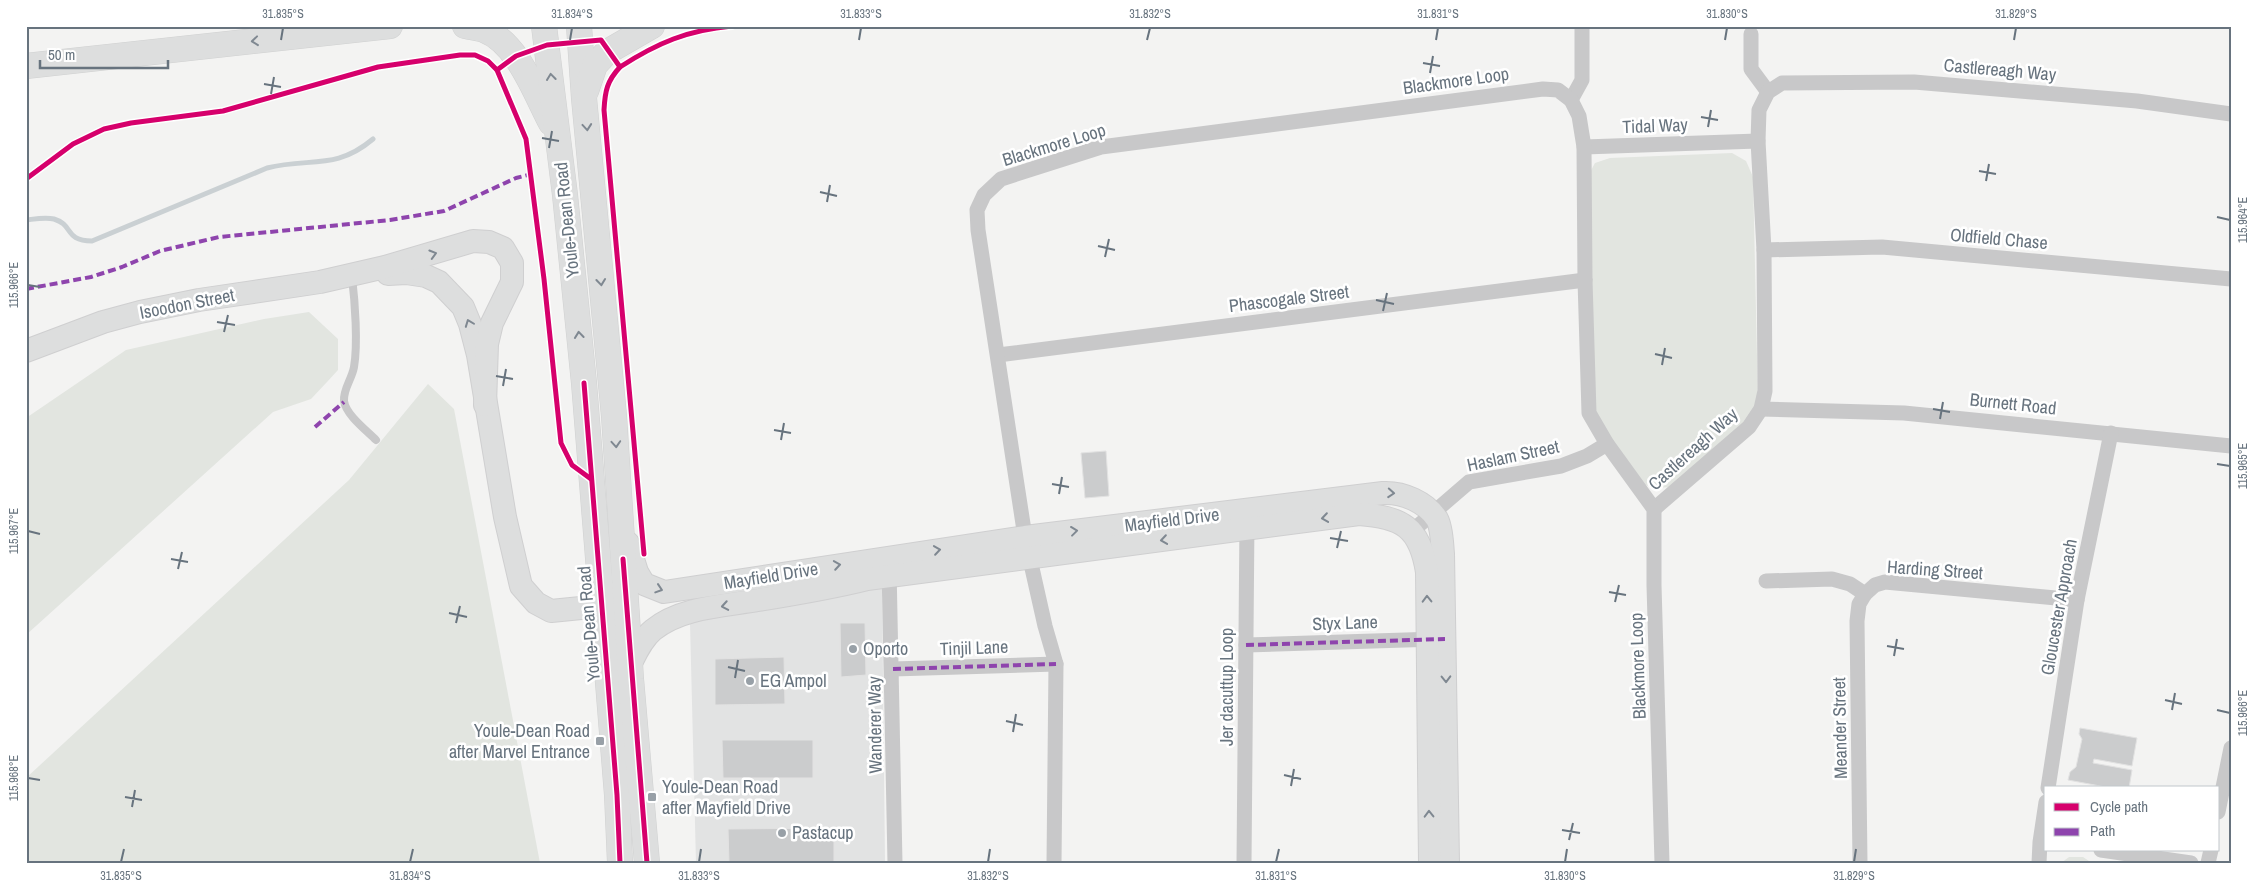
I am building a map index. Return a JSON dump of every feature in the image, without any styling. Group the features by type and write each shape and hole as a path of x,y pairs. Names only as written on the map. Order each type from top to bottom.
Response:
{"main road":[{"path":"26,66 390,26"},
{"path":"465,26 484,30 508,46 516,56 558,136"},
{"name":"Youle-Dean Road","path":"544,26 558,136 584,383 617,795 620,863"},
{"name":"Youle-Dean Road","path":"579,26 621,502 622,559 647,863"},
{"path":"584,98 595,65 607,52 652,26"}],"street":[{"path":"1582,26 1582,80 1571,100 1579,116 1584,147 1584,280 1589,413 1607,444 1654,509"},
{"path":"1751,34 1751,69 1768,92"},
{"name":"Castlereagh Way","path":"1654,509 1749,427 1761,410 1765,391 1764,250 1758,141 1759,110 1768,92 1782,83 1914,82 2137,101 2231,114"},
{"name":"Blackmore Loop","path":"1027,547 978,230 977,210 984,195 1001,179 1111,146 1543,89 1558,90 1571,100"},
{"name":"Tidal Way","path":"1584,147 1758,141"},
{"name":"Isoodon Street","path":"26,350 103,322 140,312 199,300 320,282 448,250 473,241 489,242 503,248 512,263 512,282 492,323 487,344 484,372 485,405"},
{"name":"Oldfield Chase","path":"1764,250 1882,247 2231,279"},
{"name":"Isoodon Street","path":"352,275 406,273 426,276 439,282 463,307 470,324 478,355 504,517 520,586 536,603 551,611 601,606"},
{"name":"Phascogale Street","path":"998,355 1584,280"},
{"name":"Burnett Road","path":"1761,410 1904,413 2231,446"},
{"name":"Gloucester Approach","path":"2048,786 2077,600 2111,433"},
{"name":"Haslam Street","path":"1411,532 1469,482 1561,466 1587,456 1607,444"},
{"name":"Mayfield Drive","path":"1247,520 1391,492 1416,500 1438,520 1443,554 1436,639 1430,863"},
{"name":"Mayfield Drive","path":"621,502 630,553 636,572 644,584 664,592 889,566 1247,520 1359,514 1384,516 1400,522 1411,532 1421,547 1427,572 1436,639 1448,863"},
{"name":"Blackmore Loop","path":"1654,509 1654,585 1662,863"},
{"name":"Jer dacuttup Loop","path":"1244,863 1247,520"},
{"path":"1027,547 1045,626 1056,664 1054,863"},
{"path":"601,606 609,600 614,592 622,559"},
{"name":"Mayfield Drive","path":"630,665 640,645 653,630 677,616 889,566"},
{"name":"Wanderer Way","path":"889,566 893,668 895,863"},
{"path":"1766,581 1832,579 1850,584 1865,594"},
{"name":"Harding Street","path":"1865,594 1875,585 1885,582 2077,600"},
{"name":"Meander Street","path":"1860,863 1857,621 1859,604 1865,594"},
{"name":"Styx Lane","path":"1246,645 1436,639"},
{"name":"Tinjil Lane","path":"893,668 1056,664"},
{"path":"2220,802 2231,748"},
{"path":"2039,863 2044,829"},
{"path":"2115,852 2192,863"}],"lane":[{"path":"352,275 355,299 354,368 344,402 350,413 376,440"}],"shaded area":[{"path":"1732,153 1746,161 1753,177 1758,402 1738,432 1671,487 1655,488 1642,484 1597,425 1593,394 1588,176 1595,163 1610,158"},
{"path":"309,312 338,339 338,370 311,399 273,412 26,635 26,418 126,350 264,319"},
{"path":"428,384 454,409 540,863 26,863 26,778 349,480"},
{"path":"882,584 885,863 696,863 690,623"},
{"path":"2069,857 2083,857 2092,863 2061,863"}],"building":[{"path":"1106,451 1109,496 1085,498 1081,453"},
{"name":"Oporto","path":"840,623 865,623 866,675 841,677"},
{"name":"EG Ampol","path":"784,657 785,704 715,705 715,659"},
{"path":"2080,728 2137,738 2132,766 2094,759 2093,763 2132,770 2129,786 2100,786 2068,780 2070,772 2076,767 2082,739 2079,734"},
{"path":"722,740 813,740 813,778 723,778"},
{"path":"834,828 834,863 729,863 728,829"}],"waterway":[{"path":"26,220 54,219 64,225 73,236 92,241 267,168 334,159 359,149 373,139"}],"marked path":[{"path":"26,289 91,277 122,267 160,251 219,237 390,220 444,211 516,178 532,174"},
{"path":"315,427 344,402"},
{"path":"1246,645 1445,639"},
{"path":"893,669 1056,664"}],"cycle path":[{"path":"26,179 73,144 104,129 131,123 223,111 378,67 460,55 475,55 488,61 497,70 516,56 547,45 601,40 620,67 647,51 673,39 687,34 732,26"},
{"path":"620,67 612,77 608,87 604,110 644,554"},
{"path":"497,70 526,139 544,279 561,443 572,465 591,479"},
{"path":"584,383 617,795 620,863"},
{"path":"623,559 647,863"}],"place":[{"name":"Oporto","path":"853,649"},
{"name":"EG Ampol","path":"750,681"},
{"name":"Youle-Dean Road after Marvel Entrance","path":"600,741"},
{"name":"Youle-Dean Road after Mayfield Drive","path":"652,797"},
{"name":"Pastacup","path":"782,833"}]}
